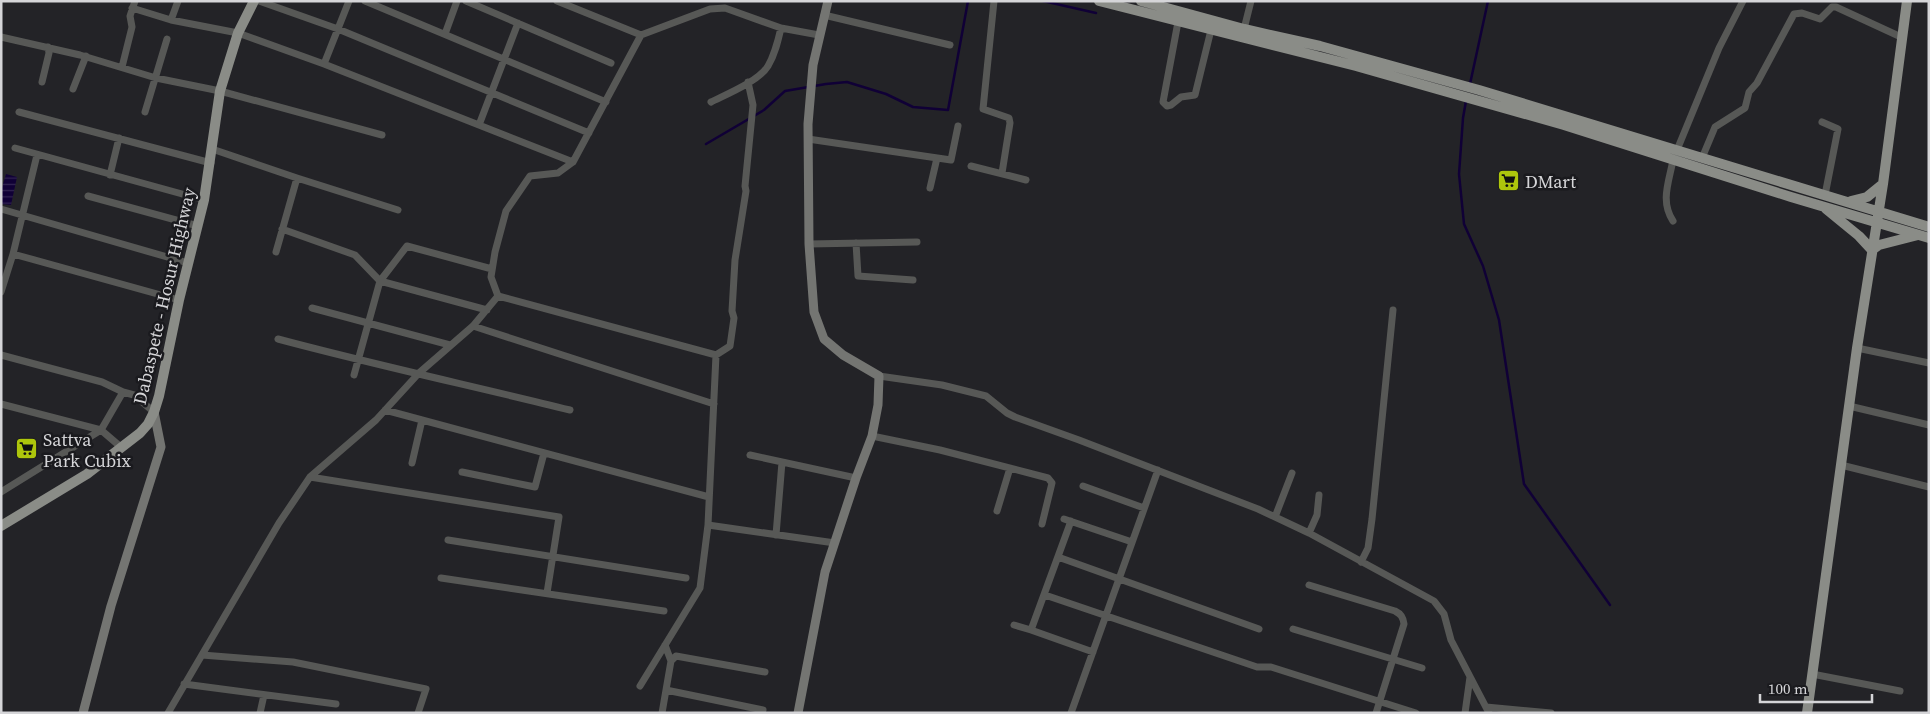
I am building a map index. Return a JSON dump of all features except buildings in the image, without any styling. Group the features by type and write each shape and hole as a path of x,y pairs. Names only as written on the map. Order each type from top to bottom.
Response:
{"main road":[{"name":"Dabaspete - Hosur Highway","path":"1,526 87,474 122,448 140,434 154,412 160,396 179,300 204,200 211,163 220,92 238,33 254,1"},
{"path":"1099,1 1178,22 1454,88 1479,90 1824,207 1924,237"},
{"path":"1141,1 1244,29 1320,46 1454,88 1476,100 1675,155 1702,158 1929,227"},
{"path":"1807,713 1906,1"},
{"path":"1848,202 1867,197 1882,184"},
{"path":"1824,207 1859,236 1872,250"},
{"path":"1872,250 1879,245 1924,237"}],"street":[{"path":"172,20 178,1"},
{"path":"259,1 338,29 589,133"},
{"path":"324,64 349,1"},
{"path":"365,1 606,102"},
{"path":"444,34 457,1"},
{"path":"466,1 611,63"},
{"path":"556,1 641,35"},
{"path":"828,1 812,65 808,139 809,244 814,312 824,339 843,355 879,376 942,385 986,396 1014,417 1158,470 1275,517 1309,533 1434,601 1444,614 1451,640 1487,710 1551,713"},
{"path":"994,1 983,109 1009,118 1010,123 1002,174"},
{"path":"1244,29 1251,1"},
{"path":"1673,221 1667,212 1666,195 1675,155 1719,48 1743,1"},
{"path":"122,67 132,28 130,16 134,5 172,20 238,33 324,64 573,162"},
{"path":"1702,158 1715,127 1745,108 1749,92 1757,83 1794,14 1802,12 1820,19 1832,8 1836,7 1901,37"},
{"path":"498,296 491,277 495,252 506,211 530,176 558,173 573,162 641,35 710,9 725,8 781,28 819,35"},
{"path":"824,15 950,45"},
{"path":"1178,22 1163,102 1167,106 1171,106 1182,97 1195,95 1212,30"},
{"path":"479,125 518,23"},
{"path":"711,102 758,76 767,68 781,28"},
{"path":"1,37 86,56 156,78 220,92 382,135"},
{"path":"145,112 167,39"},
{"path":"42,82 49,53 48,47"},
{"path":"73,89 86,56"},
{"path":"498,296 716,355 730,346 734,318 732,311 735,260 746,191 753,105 748,82"},
{"path":"19,112 211,163"},
{"path":"1822,122 1838,129 1825,195"},
{"path":"808,139 951,160 958,126"},
{"path":"110,175 119,138"},
{"path":"15,148 204,200"},
{"path":"212,149 398,210"},
{"path":"1,292 13,254 38,155"},
{"path":"930,188 937,158"},
{"path":"971,166 1026,180"},
{"path":"276,252 296,178"},
{"path":"88,196 198,226"},
{"path":"1,209 188,263"},
{"path":"282,229 355,255 380,281 487,310"},
{"path":"809,244 917,242"},
{"path":"856,243 858,276 913,280"},
{"path":"354,375 380,281 407,246 492,269"},
{"path":"13,254 179,300"},
{"path":"168,713 279,523 310,477 376,420 419,373 450,344 473,326 498,296"},
{"path":"312,308 450,344"},
{"path":"1361,562 1368,548 1372,519 1393,310"},
{"path":"473,326 714,404"},
{"path":"278,339 358,360 570,410"},
{"path":"1857,348 1929,363"},
{"path":"1,355 102,382 134,395 154,412 161,447 112,606 83,713"},
{"path":"640,686 700,588 708,525 716,355"},
{"path":"798,713 826,572 834,543 872,436 878,405 879,376"},
{"path":"1,492 101,430 123,392"},
{"path":"1,404 101,430 122,448"},
{"path":"1849,406 1929,425"},
{"path":"385,410 709,497"},
{"path":"412,463 422,420"},
{"path":"872,436 940,450 1051,480 1042,524"},
{"path":"462,472 535,487 544,453"},
{"path":"750,455 856,478"},
{"path":"776,535 782,462"},
{"path":"1841,464 1929,487"},
{"path":"997,512 1010,468"},
{"path":"1071,713 1158,470"},
{"path":"1275,517 1292,473"},
{"path":"310,477 559,517 547,594"},
{"path":"1083,486 1144,508"},
{"path":"1309,533 1317,515 1319,495"},
{"path":"1031,630 1058,558 1068,520 1132,542"},
{"path":"708,525 834,543"},
{"path":"448,540 686,578"},
{"path":"1058,558 1259,629"},
{"path":"441,578 664,611"},
{"path":"1309,585 1400,613 1404,624 1376,713"},
{"path":"1045,595 1105,617 1257,667 1271,667 1416,713"},
{"path":"1014,625 1093,652"},
{"path":"1293,629 1422,668"},
{"path":"662,713 671,661 665,645"},
{"path":"202,655 293,662 426,689 418,713"},
{"path":"671,661 676,656 765,672"},
{"path":"1812,674 1900,691"},
{"path":"1466,713 1470,677"},
{"path":"184,684 336,704"},
{"path":"666,690 763,710"},
{"path":"260,713 264,695"}],"shaded area":[{"path":"6,174 17,177 11,205 1,204 1,191"}],"waterway":[{"path":"706,144 764,110 785,91 826,84 847,82 886,94 913,107 948,110 968,1"},
{"path":"1043,1 1096,13"},
{"path":"1470,84 1488,1"},
{"path":"1466,101 1459,174 1464,224 1483,266 1499,320 1524,484 1610,605"}],"place":[{"name":"DMart","path":"1509,181"},
{"name":"Sattva Park Cubix","path":"27,449"}]}
